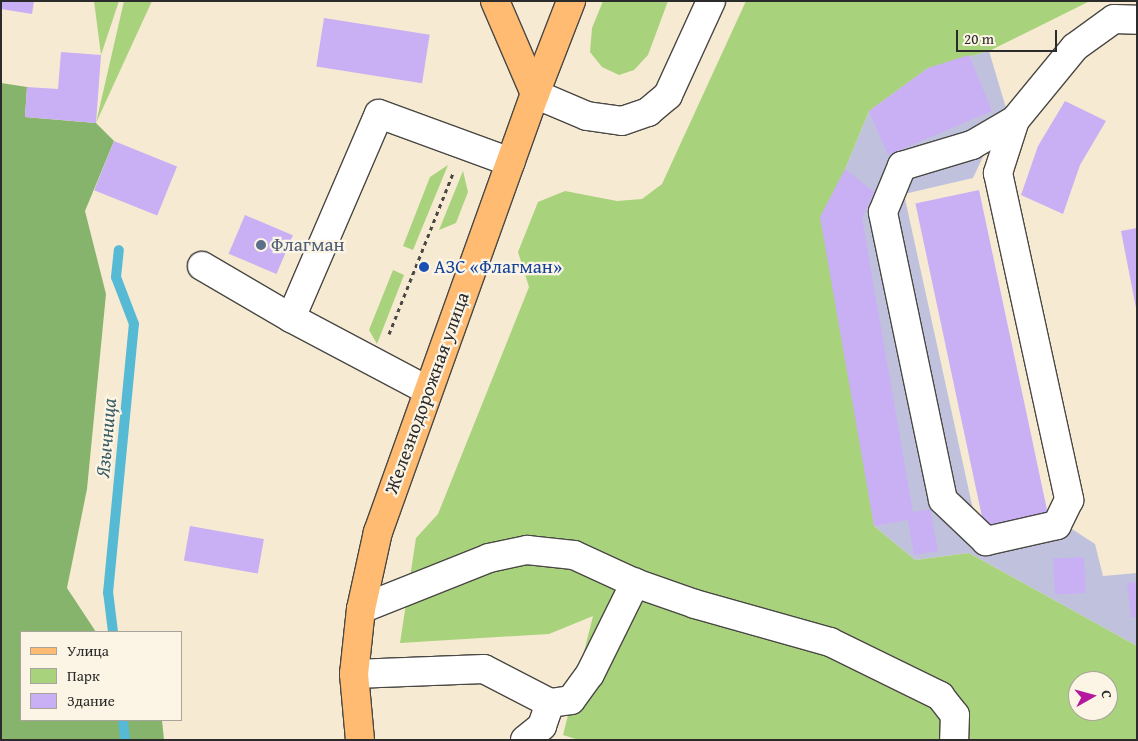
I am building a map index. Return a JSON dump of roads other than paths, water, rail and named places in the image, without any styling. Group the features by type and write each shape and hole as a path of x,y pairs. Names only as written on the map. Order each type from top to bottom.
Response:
{"main road":[{"path":"495,1 535,94"},
{"name":"Железнодорожная улица","path":"360,740 354,674 361,610 378,532 427,390 570,1"}],"street":[{"path":"535,94 587,116 622,121 648,112 668,95 711,1"},
{"path":"1015,120 998,173 1069,500 1058,525 986,541 944,500 883,212 902,166 972,145 1015,120 1075,47 1114,19 1137,20"},
{"path":"292,318 379,114 510,162"},
{"path":"202,266 292,318 427,390"},
{"path":"361,610 488,558 527,550 574,555 636,584 830,642 940,696 955,715 954,740"},
{"path":"354,674 484,669 550,704 571,700 590,674 636,584"},
{"path":"525,740 542,726 550,704"}],"waterway":[{"name":"Язычница","path":"113,631 108,593 134,324 116,277 119,250"},
{"name":"Язычница","path":"123,721 125,740"}],"place":[{"name":"Флагман","path":"261,245"},
{"name":"АЗС «Флагман»","path":"424,267"}]}
